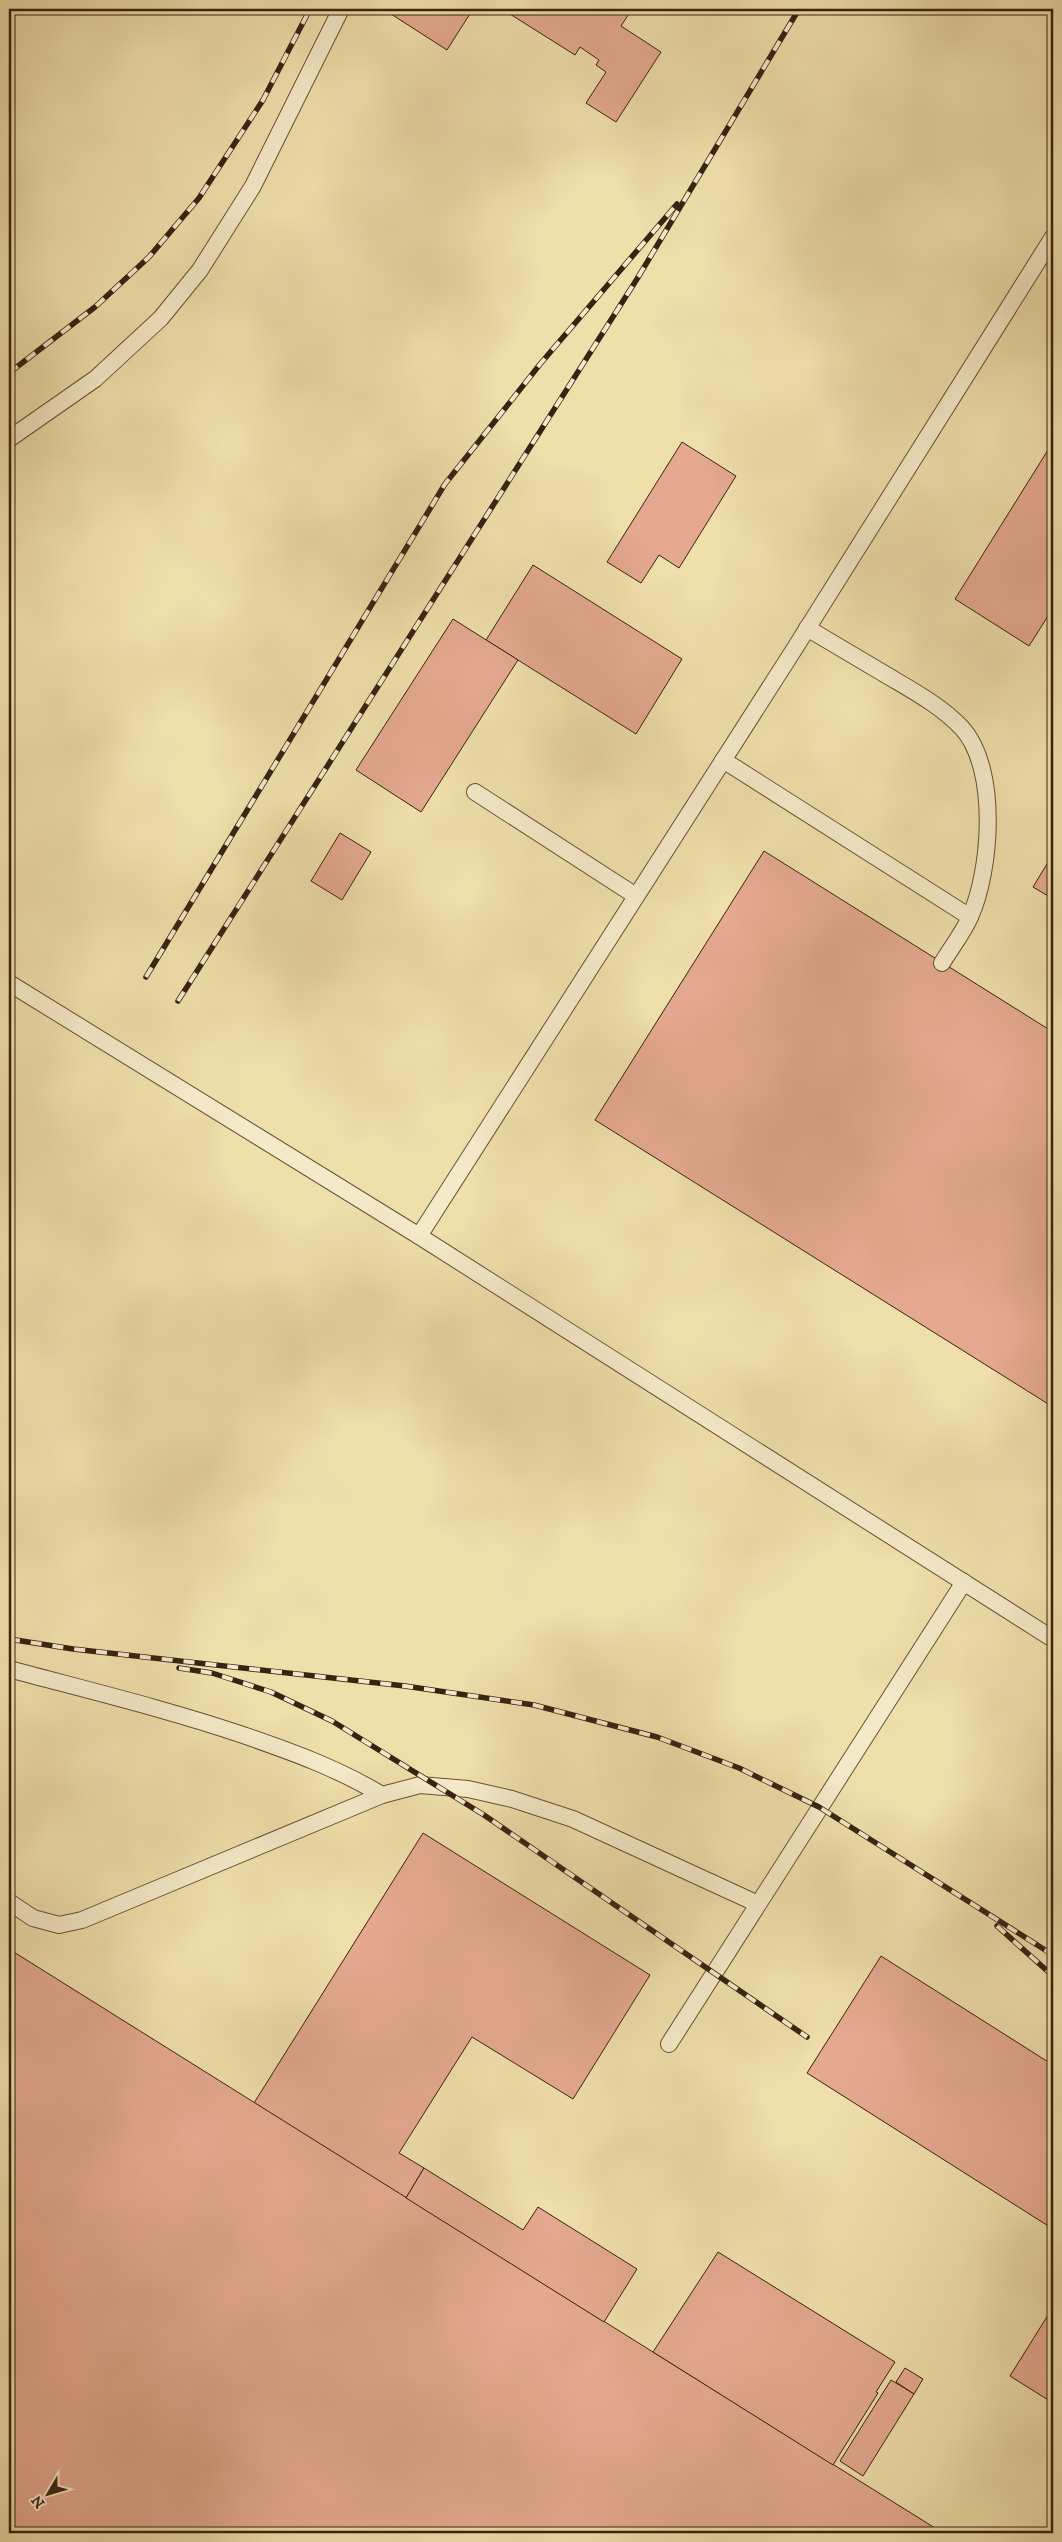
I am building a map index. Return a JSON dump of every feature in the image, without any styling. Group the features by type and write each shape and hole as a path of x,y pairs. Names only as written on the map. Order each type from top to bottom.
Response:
{"lane":[{"path":"9,439 95,379 161,318 200,270 253,186 341,9"},
{"path":"419,1236 807,628 1053,237"},
{"path":"807,628 938,705 964,730 977,753 989,803 988,836 980,881 970,917 942,963"},
{"path":"723,760 970,917"},
{"path":"475,792 636,896"},
{"path":"9,983 419,1236 1053,1639"},
{"path":"669,2044 964,1582"},
{"path":"9,1669 177,1713 303,1755 349,1775 382,1795"},
{"path":"9,1902 33,1918 59,1925 82,1920 382,1795 420,1785 468,1789 512,1799 573,1819 758,1904"}],"building":[{"path":"394,9 473,9 447,50 391,14"},
{"path":"502,9 632,9 621,26 661,52 616,122 586,103 606,72 596,65 599,60 580,47 575,55"},
{"path":"682,442 736,476 679,568 659,555 641,583 607,562"},
{"path":"1053,442 1053,608 1029,646 955,599"},
{"path":"533,565 682,659 636,734 486,640"},
{"path":"453,619 518,660 421,812 356,770"},
{"path":"340,833 371,852 342,900 311,881"},
{"path":"764,851 1053,1032 1053,1407 595,1120"},
{"path":"1053,854 1053,899 1033,887"},
{"path":"423,1833 650,1975 573,2099 472,2037 399,2153 424,2168 406,2198 254,2103"},
{"path":"9,1949 653,2352 943,2533 9,2533"},
{"path":"881,1956 1053,2065 1053,2229 807,2073"},
{"path":"424,2168 523,2230 538,2207 637,2269 604,2322 406,2198"},
{"path":"718,2252 895,2362 833,2465 653,2352"},
{"path":"1053,2307 1053,2403 1010,2376"},
{"path":"905,2368 923,2379 914,2394 896,2382"},
{"path":"891,2380 914,2394 863,2476 840,2461"}],"railway":[{"path":"9,373 95,307 149,257 199,198 263,100 310,9"},
{"path":"178,1001 637,279 799,9"},
{"path":"146,977 445,484 541,363 677,204"},
{"path":"9,1639 73,1649 405,1686 534,1705 657,1737 739,1768 819,1807 1053,1955"},
{"path":"179,1668 212,1673 271,1692 332,1721 484,1815 807,2037"},
{"path":"997,1926 1053,1976"}]}
